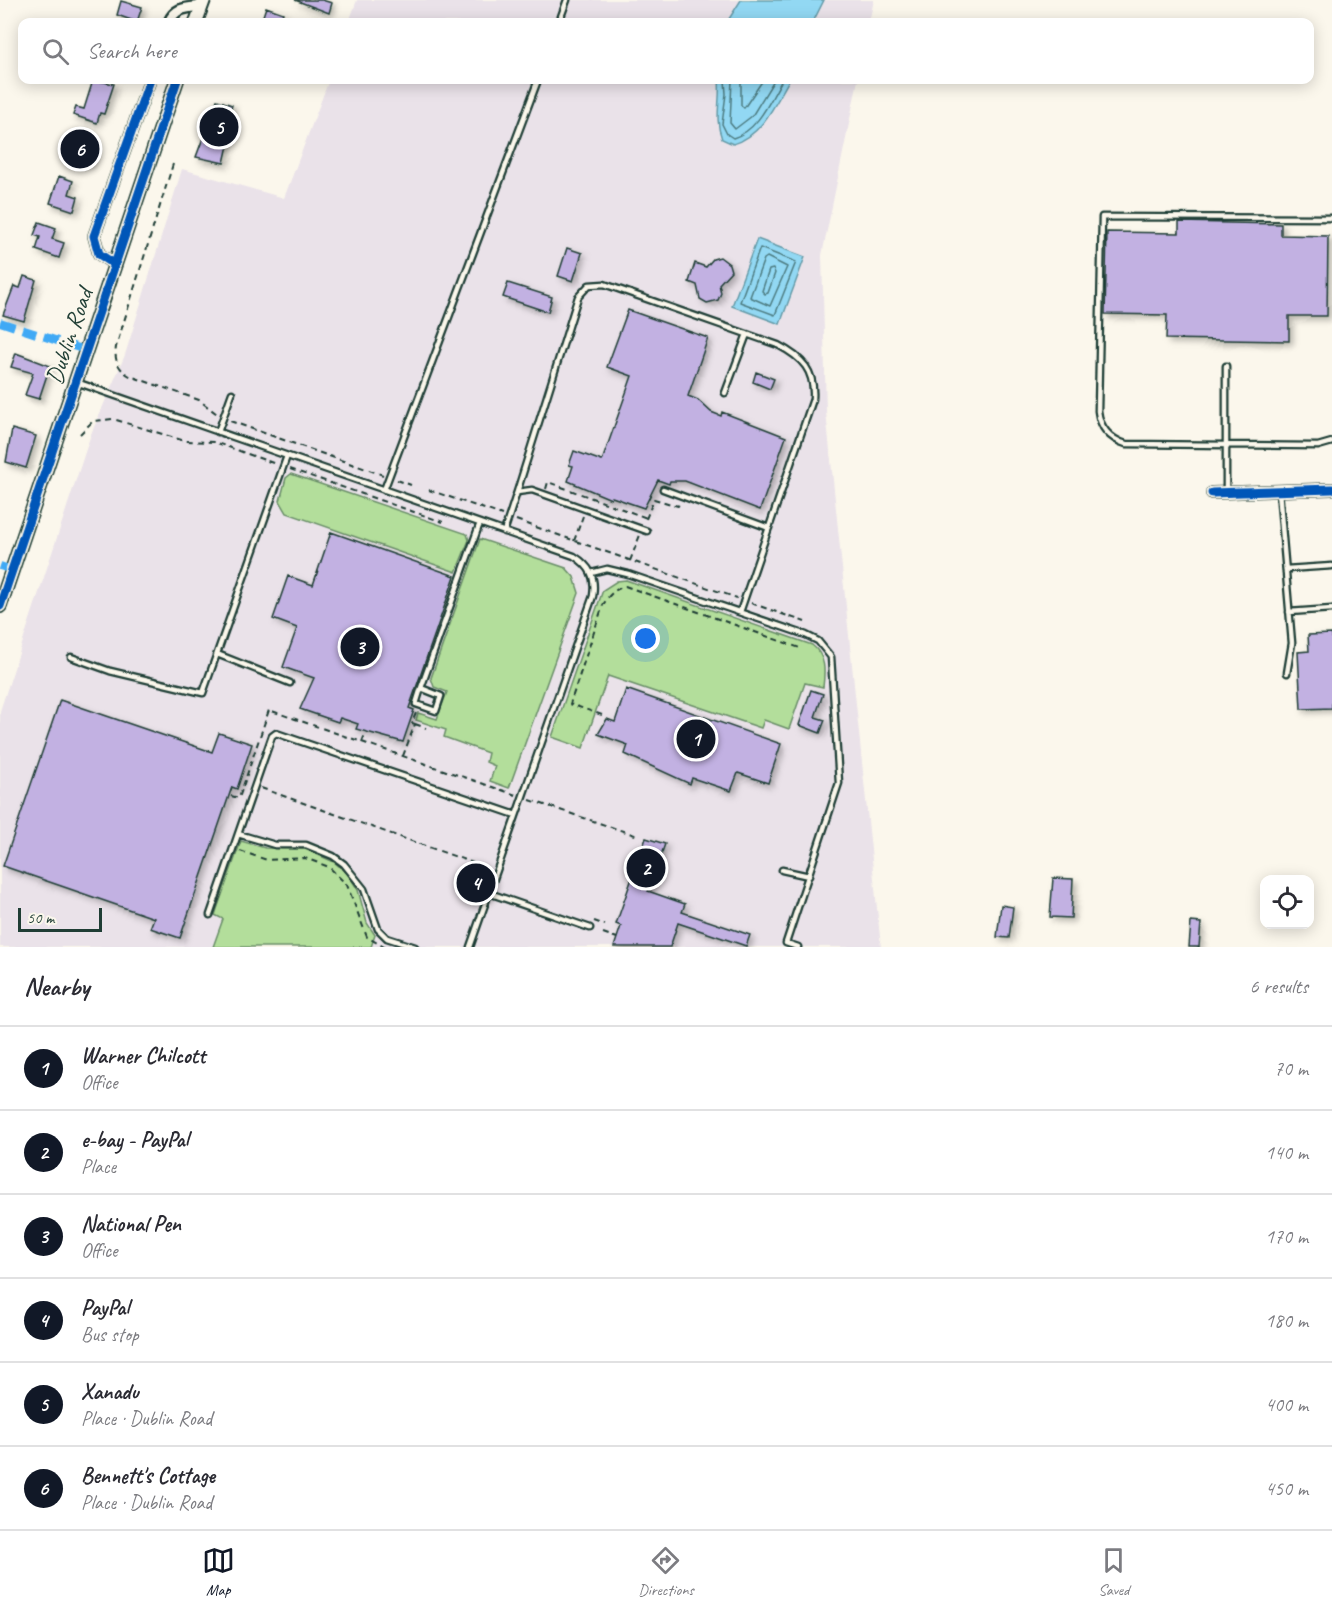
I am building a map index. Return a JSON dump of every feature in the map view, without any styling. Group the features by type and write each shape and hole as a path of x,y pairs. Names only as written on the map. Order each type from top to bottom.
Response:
{"main road":[{"path":"197,18 203,3"},
{"name":"Dublin Road","path":"0,606 176,84"}],"street":[{"path":"172,18 174,12 179,9 203,3"},
{"path":"114,264 99,254 94,237 149,84"},
{"path":"1212,493 1332,489"}],"lane":[{"path":"561,18 567,0"},
{"path":"384,490 536,84"},
{"path":"1332,218 1101,217 1098,411 1102,426 1113,438 1126,444 1318,446 1332,442"},
{"path":"504,531 578,297 589,285 604,284 747,334 796,354 811,372 813,399 740,612"},
{"path":"725,393 747,334"},
{"path":"1226,366 1226,493"},
{"path":"75,382 504,531 574,556 585,563 595,583 592,596 470,947"},
{"path":"218,432 232,393"},
{"path":"71,657 110,671 203,693 287,456"},
{"path":"663,489 769,528"},
{"path":"517,492 532,490 645,530"},
{"path":"1279,490 1292,643 1287,673"},
{"path":"421,688 441,696 436,711 416,704 421,688 480,523"},
{"path":"1286,569 1332,566"},
{"path":"591,573 607,569 628,574 740,612 819,641 831,657 839,783 786,943 798,947"},
{"path":"1289,612 1332,609"},
{"path":"217,654 258,668 290,683"},
{"path":"210,915 272,736 281,734 516,815"},
{"path":"238,834 275,845 306,845 333,856 344,864 364,889 378,929 387,938 415,947"},
{"path":"782,870 809,876"},
{"path":"489,892 590,928"}],"path":[{"path":"173,164 116,347 115,360 123,373 199,400 223,418 411,485"},
{"path":"80,434 93,421 113,419 185,441 214,442 443,522"},
{"path":"544,495 548,482 647,518"},
{"path":"429,490 805,622"},
{"path":"630,561 645,530 654,499 678,506 682,496"},
{"path":"574,541 590,497"},
{"path":"602,715 570,704 603,605 611,592 619,588 625,586 800,648"},
{"path":"418,705 412,723 426,728"},
{"path":"403,756 415,724"},
{"path":"362,742 366,732"},
{"path":"255,786 485,867"},
{"path":"233,848 267,860 305,858 329,867 347,885 367,937 384,947"},
{"path":"603,933 617,938"}],"shaded area":[{"path":"357,0 874,0 870,18 350,18"},
{"path":"327,84 857,84 822,255 826,412 881,947 0,947 0,711 91,434 125,355 182,169 284,198"}],"green space":[{"path":"291,474 467,534 469,540 456,572 287,513 280,501 286,478"},
{"path":"480,539 566,568 574,577 579,593 509,788 490,781 495,766 486,762 488,753 444,737 446,730 416,720 418,713 437,719 447,692 434,687 431,678"},
{"path":"626,580 812,645 822,659 823,687 805,683 789,729 764,720 761,728 608,676 583,748 552,737 603,590 617,581"},
{"path":"241,841 265,848 305,849 334,862 348,874 358,890 367,923 375,935 371,947 213,947 223,919 215,915"}],"water":[{"path":"741,0 824,0 815,18 730,18"},
{"path":"719,84 787,84 760,127 743,140 733,144 722,139 718,117"},
{"path":"757,239 805,257 780,324 732,306"}],"building":[{"path":"295,0 322,0 332,3 329,13"},
{"path":"121,1 142,7 138,18 117,15"},
{"path":"266,7 283,13 281,18 262,18"},
{"path":"92,84 114,84 104,114 100,113 97,123 73,115 76,107 84,109"},
{"path":"217,100 232,105 226,126 232,128 224,163 196,157"},
{"path":"75,134 87,138 84,147 94,150 90,164 68,157"},
{"path":"59,176 73,181 69,194 78,197 74,211 50,203"},
{"path":"39,222 56,228 52,239 64,243 59,258 36,250 40,237 34,235"},
{"path":"1179,222 1281,224 1281,235 1328,236 1327,316 1289,316 1289,341 1166,339 1167,315 1105,314 1107,232 1179,233"},
{"path":"567,248 582,253 573,281 558,276"},
{"path":"720,257 729,264 731,271 719,284 721,293 718,300 707,303 700,299 697,285 689,282 695,263 706,267 713,259"},
{"path":"24,276 36,280 24,321 3,315 14,286 20,288"},
{"path":"508,283 552,297 548,312 503,297"},
{"path":"628,310 708,338 688,396 698,400 711,412 721,416 722,412 786,437 760,510 685,481 670,481 669,484 658,480 644,508 612,497 611,499 568,481 573,466 569,465 574,451 602,461 632,376 607,367"},
{"path":"16,353 50,366 39,399 25,395 33,373 11,367"},
{"path":"756,372 774,379 770,389 753,382"},
{"path":"12,429 36,436 26,468 6,462"},
{"path":"331,532 455,576 409,708 414,710 403,742 356,729 358,724 340,718 338,722 300,709 314,678 283,667 297,628 273,619 288,576 313,585"},
{"path":"1332,634 1332,708 1301,709 1298,652 1309,651 1308,635"},
{"path":"626,689 781,744 768,783 738,773 731,791 692,778 690,784 625,754 628,745 598,734 607,719 615,722"},
{"path":"811,690 823,694 815,717 825,720 820,733 799,725"},
{"path":"60,700 212,752 219,733 252,744 237,789 232,787 180,938 150,928 154,918 3,866"},
{"path":"646,838 665,844 648,891 685,904 682,912 750,935 746,946 678,923 670,947 614,947 621,926 616,924"},
{"path":"1053,878 1073,879 1071,918 1050,917"},
{"path":"1001,905 1013,907 1009,938 997,937"},
{"path":"1191,922 1201,923 1199,947 1189,947"}],"marked path":[{"path":"0,322 85,350"},
{"path":"0,566 12,570"}],"cycle path":[{"path":"114,264 99,254 94,236 149,84"},
{"path":"0,606 176,84"},
{"path":"1212,493 1332,489"}],"place":[{"name":"Xanadu","path":"219,127"},
{"name":"Bennett's Cottage","path":"80,149"},
{"name":"National Pen","path":"360,647"},
{"name":"Warner Chilcott","path":"696,739"},
{"name":"e-bay - PayPal","path":"646,868"},
{"name":"PayPal","path":"476,883"}]}
